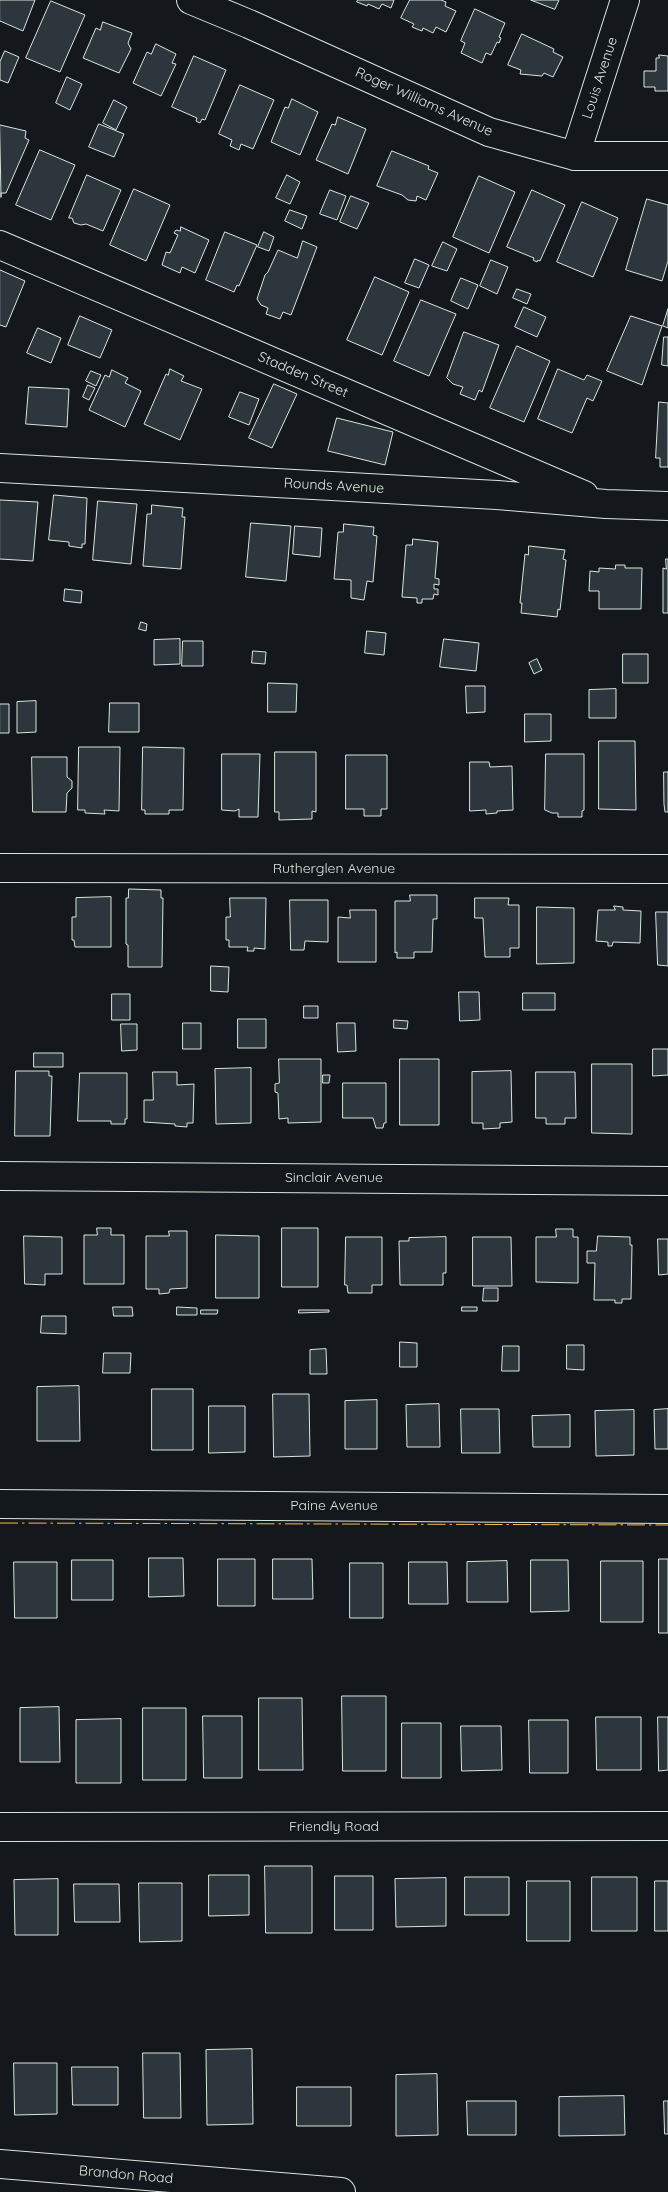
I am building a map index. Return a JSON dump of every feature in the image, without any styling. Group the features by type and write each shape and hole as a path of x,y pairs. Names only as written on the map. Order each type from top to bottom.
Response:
{"street":[{"name":"Roger Williams Avenue","path":"191,0 249,24 489,132 575,156 668,156"},
{"name":"Louis Avenue","path":"575,156 626,0"},
{"name":"Stadden Street","path":"0,245 606,504"},
{"name":"Rounds Avenue","path":"0,468 497,495 606,504 668,506"},
{"name":"Rutherglen Avenue","path":"0,868 668,869"},
{"name":"Sinclair Avenue","path":"0,1176 668,1181"},
{"name":"Paine Avenue","path":"0,1504 668,1509"},
{"name":"Friendly Road","path":"0,1827 668,1826"},
{"name":"Brandon Road","path":"0,2164 341,2192"}],"building":[{"path":"0,0 35,0 23,31 0,21"},
{"path":"358,0 394,0 391,8 382,4 379,9 357,2"},
{"path":"410,0 441,0 446,2 445,6 456,11 446,32 436,27 433,33 423,28 422,31 412,27 414,24 401,18"},
{"path":"531,0 559,0 555,9"},
{"path":"51,1 85,15 60,72 26,58"},
{"path":"475,9 505,23 499,37 501,38 499,43 497,42 491,55 486,53 482,63 461,53 465,43 461,41"},
{"path":"103,22 132,33 128,43 131,49 119,73 83,58 96,28 100,30"},
{"path":"522,34 554,49 553,52 563,57 553,77 544,73 542,76 520,74 521,70 508,65"},
{"path":"156,44 176,54 172,63 176,64 161,96 133,83 147,52 151,54"},
{"path":"5,51 19,57 8,83 0,80 0,62"},
{"path":"659,55 668,56 668,91 655,91 655,87 644,87 644,71 656,71 656,58 659,58"},
{"path":"194,56 226,70 205,120 202,119 200,123 196,121 197,118 172,107"},
{"path":"67,77 82,84 70,110 56,103"},
{"path":"240,85 274,100 253,149 241,144 239,150 230,146 232,140 219,134"},
{"path":"292,99 318,112 300,155 271,142 285,107 288,108"},
{"path":"114,100 127,107 116,130 103,123"},
{"path":"338,117 366,129 348,174 316,160 332,124 335,125"},
{"path":"99,124 124,134 114,157 89,147"},
{"path":"0,125 26,131 25,138 29,140 6,193 1,193 1,197"},
{"path":"40,150 75,165 51,220 16,205"},
{"path":"392,151 429,166 428,169 438,173 426,200 417,196 416,201 408,200 402,195 377,186"},
{"path":"87,175 121,190 103,231 86,224 74,223 72,218 69,218"},
{"path":"287,175 300,182 290,204 276,198"},
{"path":"479,176 515,192 489,253 453,237"},
{"path":"134,189 170,205 146,261 110,245"},
{"path":"330,190 346,196 337,220 320,214"},
{"path":"532,190 565,205 540,261 538,260 537,262 533,260 534,258 507,247"},
{"path":"351,196 369,203 357,229 340,222"},
{"path":"647,199 668,205 668,261 662,281 626,270"},
{"path":"582,202 618,218 593,277 557,262"},
{"path":"290,210 307,216 302,229 285,221"},
{"path":"181,227 209,240 195,273 182,267 180,273 162,265 166,252 170,253 178,235 174,233 176,230 180,231"},
{"path":"225,232 257,245 239,286 237,285 234,292 206,280"},
{"path":"264,232 274,237 269,251 258,247"},
{"path":"303,241 317,247 291,315 283,312 280,319 266,314 268,308 261,305 257,299 265,275 278,250 297,258"},
{"path":"443,242 457,249 447,271 432,266"},
{"path":"415,259 429,265 419,288 405,283"},
{"path":"491,260 508,267 497,294 480,286"},
{"path":"0,270 25,281 6,327 0,325"},
{"path":"375,277 409,292 382,355 347,340"},
{"path":"461,278 478,285 468,309 451,301"},
{"path":"517,289 531,294 527,304 513,298"},
{"path":"421,300 456,314 429,376 394,361"},
{"path":"524,307 546,317 537,337 515,327"},
{"path":"668,309 668,328 663,326"},
{"path":"80,316 112,330 100,358 68,345"},
{"path":"631,316 662,326 642,385 607,371"},
{"path":"38,328 61,338 51,363 27,353"},
{"path":"464,332 499,345 482,392 479,390 475,400 460,394 463,387 453,384 447,378"},
{"path":"664,337 668,337 668,366 662,365"},
{"path":"517,346 550,361 524,422 490,408"},
{"path":"170,369 184,376 181,381 202,389 180,440 144,424"},
{"path":"558,369 584,380 587,375 602,381 593,401 587,398 572,433 538,419"},
{"path":"112,370 128,378 125,383 141,391 125,427 89,410 105,375 109,377"},
{"path":"91,371 101,375 96,386 86,381"},
{"path":"274,384 297,394 272,448 249,438"},
{"path":"88,385 95,388 89,400 83,397"},
{"path":"29,387 69,389 67,427 26,424"},
{"path":"240,392 259,399 249,425 229,417"},
{"path":"659,402 668,403 668,467 660,467 660,458 656,458"},
{"path":"337,418 393,432 385,465 328,451"},
{"path":"54,495 87,498 85,544 82,544 82,548 69,546 69,542 49,540"},
{"path":"0,500 38,502 33,561 0,559"},
{"path":"98,501 137,504 131,564 93,560"},
{"path":"152,505 183,508 182,517 185,517 181,569 143,566 147,514 151,514"},
{"path":"251,523 291,526 286,581 246,577"},
{"path":"344,524 374,527 373,535 377,536 373,582 367,581 364,600 351,598 351,580 334,579 338,532 343,532"},
{"path":"295,526 322,528 320,557 293,554"},
{"path":"413,539 438,542 435,578 439,579 439,585 434,584 434,589 438,589 438,595 434,594 433,599 422,599 422,603 417,603 417,598 402,597 406,545 412,545"},
{"path":"529,546 565,550 563,559 566,560 560,610 558,609 557,617 521,613 522,603 520,603 525,554 528,555"},
{"path":"666,559 668,559 668,613 663,613 663,568 666,569"},
{"path":"616,565 625,565 625,568 642,568 641,609 599,609 599,591 589,591 590,571 599,572 599,568 615,569"},
{"path":"65,589 82,591 81,603 64,601"},
{"path":"141,622 147,624 146,631 139,629"},
{"path":"367,631 386,633 384,655 365,653"},
{"path":"180,639 180,664 154,665 154,640"},
{"path":"444,639 479,643 476,671 440,667"},
{"path":"183,641 203,641 203,666 182,666"},
{"path":"253,651 266,652 265,664 252,663"},
{"path":"623,654 648,654 648,683 623,683"},
{"path":"537,659 542,670 534,674 529,663"},
{"path":"268,683 297,684 296,712 268,712"},
{"path":"466,686 485,686 485,712 467,713"},
{"path":"616,689 616,718 589,718 589,690"},
{"path":"36,701 36,732 17,733 17,702"},
{"path":"110,703 139,703 139,732 109,732"},
{"path":"0,704 9,704 9,733 0,733"},
{"path":"525,714 551,714 551,741 525,742"},
{"path":"599,741 635,741 636,810 599,809"},
{"path":"79,747 120,747 119,811 104,810 105,814 85,813 85,810 78,810"},
{"path":"143,747 184,748 183,810 169,810 169,814 145,814 145,810 142,810"},
{"path":"275,752 316,752 316,812 312,811 312,819 279,820 279,812 275,812"},
{"path":"222,754 260,754 258,817 239,817 239,809 235,811 222,810"},
{"path":"546,754 584,754 584,810 582,811 582,817 558,817 558,813 545,810"},
{"path":"346,755 387,755 387,809 381,809 381,816 364,816 364,809 346,809"},
{"path":"32,757 67,757 67,777 72,781 72,788 67,793 66,812 33,812"},
{"path":"470,762 489,762 490,767 512,766 513,810 486,814 486,810 470,811"},
{"path":"664,772 668,772 668,812 665,812 664,804"},
{"path":"129,889 161,890 161,898 163,898 162,967 128,967 126,898 128,898"},
{"path":"410,895 437,895 437,919 433,919 432,952 414,952 414,958 397,958 397,952 395,953 395,901 410,901"},
{"path":"111,897 111,947 75,947 74,940 72,940 72,917 76,917 76,898"},
{"path":"230,898 266,898 265,949 254,948 254,951 247,951 248,947 229,947 229,940 226,940 226,917 230,917"},
{"path":"475,898 509,898 508,905 519,905 519,948 510,948 510,957 485,957 483,918 475,918"},
{"path":"290,900 328,900 328,942 305,941 304,950 291,950"},
{"path":"614,906 623,907 623,910 641,911 640,943 613,942 612,946 608,946 608,942 596,941 598,910 615,910"},
{"path":"537,907 574,908 574,963 537,964"},
{"path":"350,910 376,910 376,962 338,962 338,917 350,918"},
{"path":"656,912 668,912 668,966 658,965"},
{"path":"211,966 229,967 228,992 211,991"},
{"path":"459,992 479,992 480,1020 460,1021"},
{"path":"523,993 555,993 555,1010 523,1010"},
{"path":"112,994 130,994 130,1020 112,1020"},
{"path":"304,1006 318,1006 318,1018 304,1018"},
{"path":"238,1019 266,1019 266,1048 238,1048"},
{"path":"394,1020 408,1021 407,1029 394,1028"},
{"path":"183,1023 201,1023 201,1049 183,1049"},
{"path":"337,1023 355,1023 356,1051 338,1052"},
{"path":"121,1024 137,1024 137,1050 122,1051"},
{"path":"653,1049 668,1049 668,1075 653,1076"},
{"path":"34,1053 63,1053 63,1067 34,1067"},
{"path":"279,1059 321,1059 321,1122 288,1123 288,1118 279,1119 278,1093 275,1092 275,1084 279,1083"},
{"path":"400,1059 439,1059 439,1125 400,1125"},
{"path":"592,1064 632,1064 632,1134 592,1133"},
{"path":"251,1068 251,1123 216,1124 215,1069"},
{"path":"16,1071 49,1071 49,1076 52,1076 50,1136 15,1136"},
{"path":"511,1071 512,1122 500,1123 500,1128 483,1129 483,1123 472,1123 472,1072"},
{"path":"153,1072 177,1072 177,1085 194,1084 193,1123 187,1123 187,1127 175,1126 175,1124 144,1122 144,1100 153,1100"},
{"path":"536,1072 575,1072 576,1118 565,1118 565,1124 546,1124 546,1118 536,1118"},
{"path":"80,1073 127,1073 127,1119 125,1119 125,1124 111,1124 111,1121 78,1121"},
{"path":"323,1075 330,1075 329,1083 323,1083"},
{"path":"343,1083 386,1083 386,1123 384,1123 383,1128 376,1128 373,1118 343,1118"},
{"path":"97,1228 111,1228 111,1235 124,1235 124,1284 84,1284 84,1235 97,1235"},
{"path":"282,1228 318,1228 318,1287 282,1287"},
{"path":"556,1229 573,1229 573,1237 578,1237 578,1283 536,1282 536,1237 556,1237"},
{"path":"169,1231 187,1231 187,1288 170,1289 169,1293 159,1294 159,1289 146,1289 146,1236 169,1236"},
{"path":"216,1235 259,1236 259,1298 216,1298"},
{"path":"24,1236 62,1237 62,1274 45,1274 45,1285 25,1284"},
{"path":"598,1236 630,1237 630,1245 632,1245 631,1299 622,1299 622,1303 615,1303 615,1300 594,1300 595,1263 587,1263 587,1251 596,1251"},
{"path":"346,1237 382,1237 382,1285 372,1285 372,1293 348,1293 347,1285 345,1285"},
{"path":"446,1237 446,1273 443,1273 443,1285 400,1285 399,1241 409,1241 409,1238"},
{"path":"473,1237 511,1237 512,1286 473,1286"},
{"path":"658,1239 668,1239 668,1274 659,1275"},
{"path":"484,1288 498,1288 498,1301 483,1301"},
{"path":"113,1307 132,1307 133,1316 114,1316"},
{"path":"177,1307 197,1308 197,1315 177,1315"},
{"path":"462,1307 477,1307 477,1311 462,1311"},
{"path":"201,1310 218,1310 217,1314 201,1314"},
{"path":"299,1310 329,1310 329,1312 299,1313"},
{"path":"42,1316 66,1316 66,1334 41,1333"},
{"path":"400,1342 417,1343 417,1367 400,1367"},
{"path":"567,1345 584,1345 584,1370 567,1369"},
{"path":"503,1346 519,1346 519,1371 502,1371"},
{"path":"326,1349 327,1374 310,1374 310,1350"},
{"path":"104,1353 131,1353 130,1373 103,1373"},
{"path":"79,1386 80,1441 37,1441 37,1387"},
{"path":"152,1389 193,1389 193,1450 152,1450"},
{"path":"273,1394 309,1394 310,1456 274,1457"},
{"path":"377,1400 377,1449 345,1449 345,1401"},
{"path":"439,1404 440,1447 407,1447 406,1405"},
{"path":"209,1406 245,1406 245,1452 209,1453"},
{"path":"461,1409 499,1409 500,1453 462,1453"},
{"path":"668,1409 668,1449 655,1449 654,1410"},
{"path":"634,1410 634,1455 596,1456 595,1411"},
{"path":"570,1415 570,1447 533,1447 532,1416"},
{"path":"149,1558 183,1558 184,1596 149,1597"},
{"path":"218,1559 255,1559 255,1606 218,1606"},
{"path":"273,1559 312,1559 313,1599 273,1599"},
{"path":"659,1559 668,1559 668,1633 659,1633"},
{"path":"72,1560 113,1560 113,1600 72,1600"},
{"path":"531,1560 568,1560 569,1611 531,1612"},
{"path":"507,1561 508,1602 467,1602 467,1562"},
{"path":"601,1561 643,1561 643,1622 601,1622"},
{"path":"14,1562 57,1562 57,1618 15,1618"},
{"path":"409,1562 447,1562 448,1604 409,1604"},
{"path":"350,1563 383,1563 383,1618 350,1618"},
{"path":"342,1696 386,1696 386,1771 343,1771"},
{"path":"259,1698 302,1698 303,1770 259,1770"},
{"path":"59,1707 60,1762 20,1762 20,1708"},
{"path":"143,1708 186,1708 186,1780 143,1780"},
{"path":"203,1716 242,1716 242,1778 204,1778"},
{"path":"596,1717 641,1717 641,1770 597,1770"},
{"path":"658,1717 668,1717 668,1770 659,1771"},
{"path":"121,1719 121,1783 76,1783 76,1720"},
{"path":"529,1720 568,1720 568,1773 530,1773"},
{"path":"402,1723 441,1723 441,1778 402,1778"},
{"path":"461,1726 501,1726 502,1770 462,1771"},
{"path":"265,1866 312,1866 312,1933 266,1933"},
{"path":"209,1875 249,1875 249,1915 209,1916"},
{"path":"335,1876 373,1876 373,1930 335,1930"},
{"path":"465,1877 509,1877 509,1915 465,1915"},
{"path":"592,1877 637,1877 637,1931 592,1931"},
{"path":"446,1878 446,1926 396,1927 395,1879"},
{"path":"58,1879 58,1935 15,1935 14,1880"},
{"path":"527,1881 570,1881 570,1941 527,1941"},
{"path":"655,1881 668,1881 668,1931 655,1931"},
{"path":"139,1883 182,1883 182,1941 140,1942"},
{"path":"74,1884 119,1884 120,1922 75,1922"},
{"path":"252,2049 253,2124 207,2125 206,2050"},
{"path":"143,2053 180,2053 181,2118 144,2118"},
{"path":"14,2063 57,2063 57,2114 15,2115"},
{"path":"72,2067 118,2067 118,2105 73,2105"},
{"path":"437,2074 438,2135 396,2136 396,2075"},
{"path":"297,2087 351,2087 351,2126 297,2126"},
{"path":"624,2096 625,2135 559,2136 559,2097"},
{"path":"467,2101 516,2101 516,2135 468,2135"},
{"path":"664,2101 668,2101 668,2134 665,2134"}],"power":[{"path":"0,1523 668,1525"}]}
